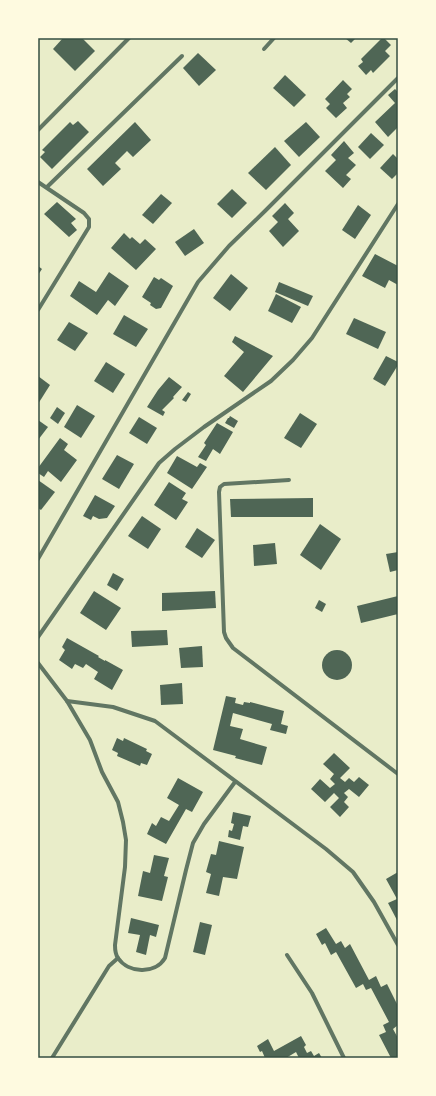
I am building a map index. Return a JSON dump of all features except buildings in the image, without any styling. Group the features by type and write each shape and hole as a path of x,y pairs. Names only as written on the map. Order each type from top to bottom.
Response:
{"street":[{"path":"38,130 129,38"},
{"path":"264,49 274,38"},
{"path":"47,187 182,56"},
{"path":"38,559 198,282 229,246 271,206 398,78"},
{"path":"38,182 84,213 89,219 89,227 38,310"},
{"path":"38,637 159,463 204,427 271,381 293,360 312,338 398,204"},
{"path":"290,480 224,484 220,487 224,632 226,638 233,648 398,774"},
{"path":"38,663 67,701 90,740 102,772 118,802 126,840 115,945 115,952 122,963 135,970 148,970 155,968 162,963 165,958 194,843 204,824 235,782"},
{"path":"67,701 113,707 155,721 326,849 353,872 374,902 398,945"},
{"path":"287,955 312,993 344,1058"},
{"path":"52,1058 109,966 118,958"}]}
